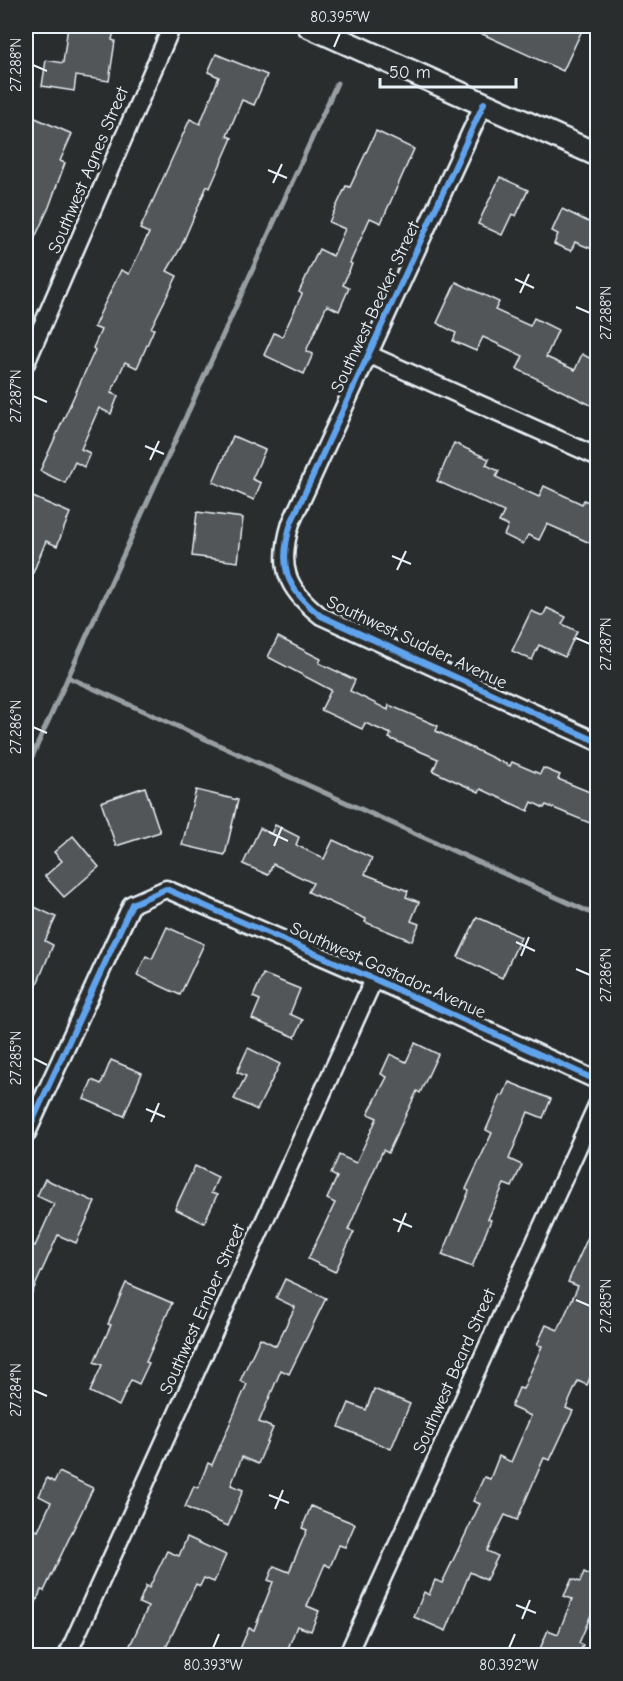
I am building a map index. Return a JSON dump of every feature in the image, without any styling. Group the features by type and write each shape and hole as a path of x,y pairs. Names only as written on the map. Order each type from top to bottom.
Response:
{"street":[{"name":"Southwest Agnes Street","path":"26,363 172,26"},
{"path":"309,26 597,154"},
{"name":"Southwest Beeker Street","path":"291,523 484,103"},
{"path":"370,355 597,457"},
{"name":"Southwest Sudder Avenue","path":"291,523 284,558 288,577 296,593 321,616 597,742"},
{"name":"Southwest Gastador Avenue","path":"26,1135 132,904 166,889 374,979 597,1081"},
{"name":"Southwest Ember Street","path":"67,1656 374,979"},
{"name":"Southwest Beard Street","path":"347,1656 597,1103"}],"building":[{"path":"68,26 115,26 109,81 76,76 74,91 42,86 46,60 63,63"},
{"path":"465,26 584,26 563,71"},
{"path":"216,54 267,75 254,105 242,100 227,136 232,138 210,188 207,186 181,247 167,271 177,276 151,328 154,329 137,368 125,362 111,393 118,396 111,414 99,408 81,449 90,453 84,467 75,462 65,483 40,471 95,350 93,348 101,330 94,327 103,307 121,270 129,274 149,233 140,229 190,119 200,124 219,77 208,72"},
{"path":"26,114 72,134 60,161 65,163 49,207 26,257"},
{"path":"376,131 414,149 381,223 370,218 350,263 352,264 343,285 349,288 339,311 327,305 306,351 313,354 304,374 264,355 274,333 282,337 319,249 333,256 345,229 329,222 346,186 350,187"},
{"path":"500,177 528,190 516,216 512,214 502,235 478,224"},
{"path":"562,209 597,226 597,237 592,249 575,242 571,251 554,244 558,234 552,231"},
{"path":"456,282 499,302 495,310 530,326 534,318 558,330 546,357 575,370 582,354 597,362 597,408 517,369 523,356 483,337 476,351 453,341 456,333 437,323"},
{"path":"233,436 265,450 252,479 261,483 254,500 213,482"},
{"path":"454,443 489,459 486,465 499,471 496,477 539,497 544,486 582,504 584,500 597,506 597,546 547,524 539,540 528,535 523,544 504,535 508,526 499,522 504,512 437,481"},
{"path":"26,494 70,513 57,546 46,541 26,590"},
{"path":"197,512 243,518 238,562 192,556"},
{"path":"547,608 566,617 562,624 577,631 565,657 539,645 532,660 512,651 531,611 543,616"},
{"path":"278,637 321,659 319,663 355,680 350,691 388,710 389,705 438,726 436,731 510,766 512,762 540,774 543,768 560,775 558,779 597,795 597,826 546,805 544,808 532,802 528,811 481,789 479,792 433,771 438,759 389,738 391,734 365,723 362,729 321,710 331,690 268,657"},
{"path":"145,787 160,832 116,846 101,802"},
{"path":"196,790 238,800 225,855 182,845"},
{"path":"275,825 299,837 296,845 324,859 333,840 372,858 365,874 408,891 406,897 419,902 411,921 419,924 412,941 365,922 366,919 308,892 313,883 273,864 268,875 243,864 260,828 271,834"},
{"path":"73,836 99,867 64,897 45,876 62,861 54,852"},
{"path":"26,903 56,917 45,941 53,945 26,1011"},
{"path":"477,917 521,937 502,978 458,957"},
{"path":"167,927 204,944 180,995 137,975 146,956 152,959"},
{"path":"263,974 300,989 290,1014 303,1020 295,1037 252,1019 260,1000 253,997"},
{"path":"415,1043 438,1054 420,1093 417,1091 388,1153 383,1150 348,1230 354,1232 335,1272 308,1259 335,1203 327,1199 337,1177 331,1174 339,1155 356,1163 377,1118 368,1114 387,1077 381,1074 390,1054 406,1062"},
{"path":"248,1048 280,1064 257,1110 234,1099 246,1076 237,1072"},
{"path":"111,1060 142,1073 124,1116 84,1099 92,1080 101,1084"},
{"path":"509,1082 551,1099 543,1118 528,1112 509,1159 522,1165 512,1187 504,1184 488,1219 491,1220 472,1267 442,1255 469,1191 466,1189 492,1133 486,1130"},
{"path":"195,1166 218,1177 211,1193 217,1195 204,1223 175,1209"},
{"path":"45,1179 95,1202 76,1243 58,1235 26,1306 26,1242 35,1246 54,1204 37,1196"},
{"path":"597,1217 597,1361 587,1385 578,1381 566,1408 573,1411 550,1460 544,1458 517,1520 505,1515 487,1551 498,1556 486,1580 470,1572 446,1631 414,1617 424,1592 429,1595 435,1580 442,1583 480,1504 473,1501 484,1477 490,1479 499,1456 511,1462 531,1416 511,1407 519,1388 523,1389 542,1346 537,1345 546,1325 558,1330 578,1286 568,1282"},
{"path":"285,1279 326,1298 289,1374 281,1370 259,1422 273,1428 258,1464 242,1457 231,1485 243,1490 228,1526 185,1507 194,1486 198,1488 208,1463 212,1465 247,1384 240,1381 260,1338 276,1346 295,1307 276,1298"},
{"path":"126,1283 172,1303 146,1362 149,1363 139,1384 131,1380 119,1406 90,1392 102,1365 94,1362 111,1325 108,1324"},
{"path":"374,1389 410,1404 391,1449 339,1427 349,1403 366,1410"},
{"path":"59,1472 93,1488 44,1591 41,1590 26,1627 26,1526 38,1531 51,1502 39,1496 47,1478 54,1482"},
{"path":"311,1506 355,1524 345,1547 339,1545 330,1567 325,1564 307,1606 319,1611 311,1631 297,1626 285,1656 237,1656 249,1628 254,1630 273,1582 268,1580 274,1566 289,1572 307,1530 302,1528"},
{"path":"187,1537 226,1555 214,1582 204,1578 200,1586 196,1584 162,1656 125,1656 148,1607 139,1603 146,1586 149,1588 167,1551 179,1556"},
{"path":"584,1572 597,1578 597,1601 579,1643 583,1645 578,1656 537,1656 548,1630 558,1634 572,1599 564,1596 572,1579 580,1582"}],"waterway":[{"path":"26,770 337,83"},
{"path":"68,677 598,916"}],"cycle path":[{"path":"484,103 291,523 285,564 292,586 299,596 321,616 598,742"},
{"path":"26,1135 132,904 166,889 374,979 598,1081"}]}
